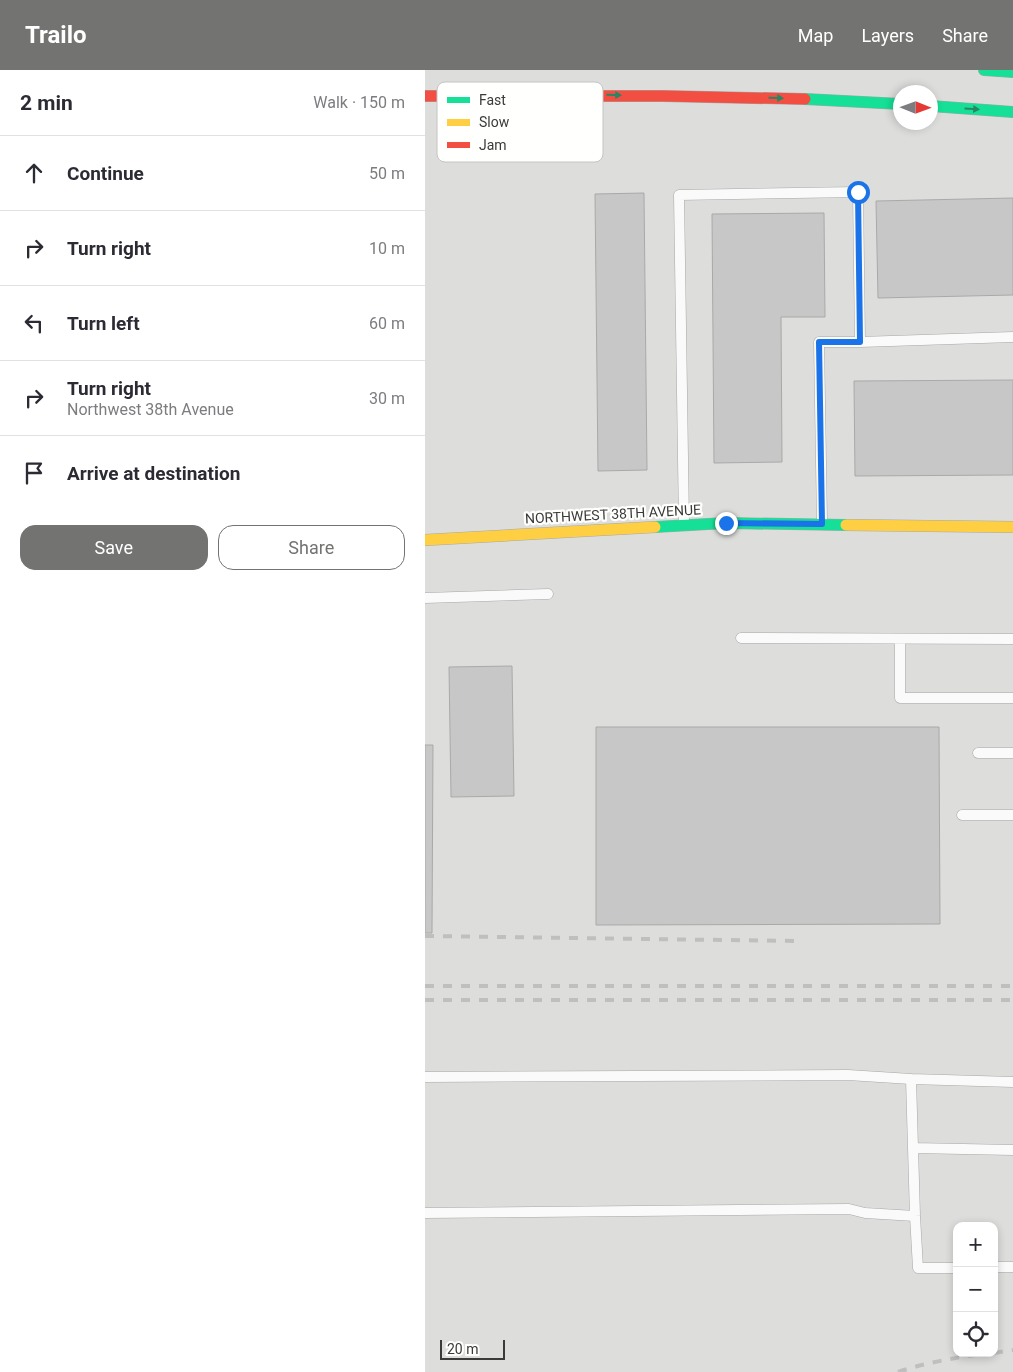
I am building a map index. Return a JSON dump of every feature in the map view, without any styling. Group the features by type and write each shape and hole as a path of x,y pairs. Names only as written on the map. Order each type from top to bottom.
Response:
{"main road":[{"path":"984,70 1013,72"},
{"path":"603,95 821,98 893,103"},
{"path":"938,107 1013,112"},
{"name":"NORTHWEST 38TH AVENUE","path":"425,540 726,523 1013,527"}],"lane":[{"path":"684,525 679,195 858,192 860,342"},
{"path":"822,524 819,342 1013,337"},
{"path":"425,598 548,594"},
{"path":"741,638 1013,639"},
{"path":"900,639 900,698 1013,698"},
{"path":"978,753 1013,753"},
{"path":"961,815 1013,815"},
{"path":"425,1077 848,1075 1013,1082"},
{"path":"911,1079 918,1268 953,1268"},
{"path":"913,1148 1013,1150"},
{"path":"425,1213 849,1209 865,1213 915,1216"},
{"path":"998,1267 1013,1267"}],"building":[{"path":"644,193 647,470 598,471 595,194"},
{"path":"1013,198 1013,295 878,298 876,201"},
{"path":"824,213 825,317 781,317 782,462 714,463 712,214"},
{"path":"1013,380 1013,475 855,476 854,381"},
{"path":"512,666 514,796 451,797 449,667"},
{"path":"596,727 939,727 940,924 596,925"},
{"path":"425,745 433,745 432,933 425,933"}],"railway":[{"path":"425,936 797,941"},
{"path":"425,986 1013,986"},
{"path":"425,1000 1013,1000"},
{"path":"998,1352 1013,1350"},
{"path":"898,1372 960,1357"}],"traffic: fast":[{"path":"984,70 1013,72"},
{"path":"805,99 893,104"},
{"path":"938,107 1013,112"},
{"path":"655,527 726,523 846,525"}],"traffic: slow":[{"path":"846,525 1013,527"},
{"path":"425,540 655,527"}],"traffic: jam":[{"path":"425,96 437,96"},
{"path":"603,96 805,99"}],"route":[{"path":"726,523 822,524 819,342 860,342 858,192"}]}
